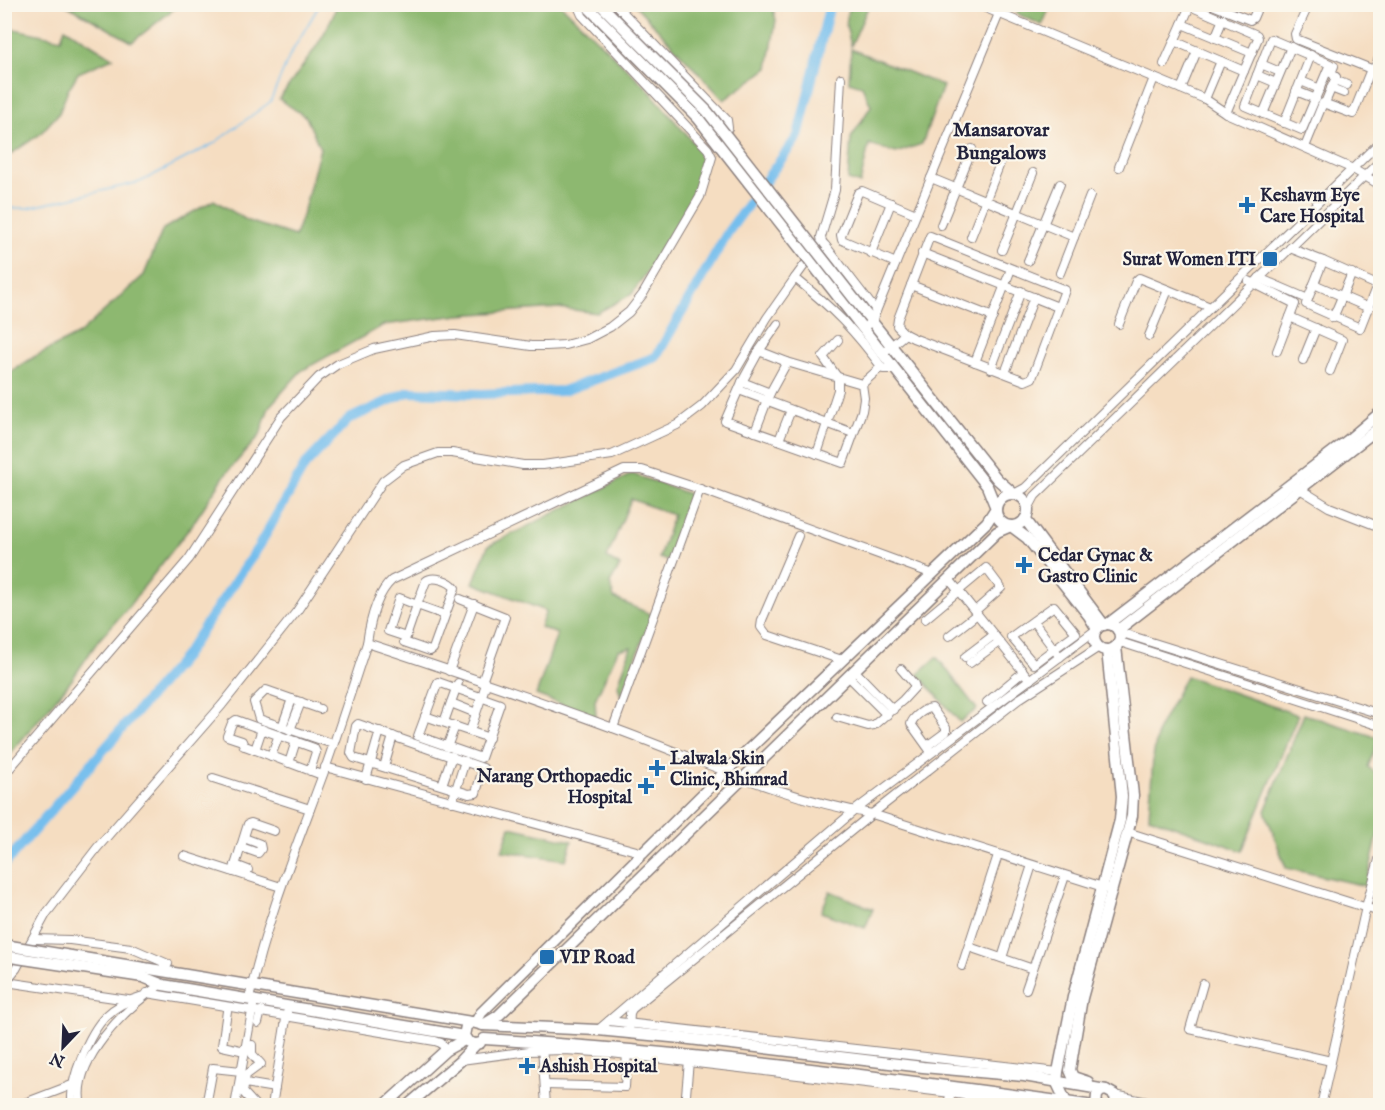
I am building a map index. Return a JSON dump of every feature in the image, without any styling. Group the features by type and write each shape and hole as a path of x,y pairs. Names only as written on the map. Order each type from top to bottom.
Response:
{"main road":[{"path":"592,6 707,111 871,315 890,344 997,479 1023,499 1026,514 1110,636 1133,795 1132,816 1106,889 1073,997 1057,1077 1062,1104"},
{"path":"592,6 698,118 860,325 880,352 887,368 987,486 1002,522 1027,538 1089,616 1110,636 1122,796 1120,820 1082,998 1070,1070 1074,1077 1096,1084 1111,1096"},
{"path":"1110,636 1296,487 1380,413"},
{"path":"1296,487 1380,427"},
{"path":"477,1023 481,1013 726,771 987,522 1001,500 1014,494"},
{"path":"473,1039 464,1029 498,1016 997,532 1017,525 1026,514"},
{"path":"4,945 143,973 160,985 182,994 473,1039 627,1052 1062,1104 1095,1106 1097,1095 1101,1091 1111,1096"},
{"path":"4,956 143,973 165,967 252,984 326,994 477,1023 534,1022 598,1030 629,1027 1024,1076 1057,1077 1137,1106"},
{"path":"384,1106 446,1050 486,1032 477,1023"},
{"path":"411,1104 460,1061 473,1039"}],"street":[{"path":"577,4 582,15 708,149 712,157"},
{"path":"4,775 189,559 281,417 320,377 338,364 374,349 435,336 455,335 531,346 566,345 587,339 610,327 629,312 643,294 700,197 712,157 728,128 727,120 615,4"},
{"path":"976,4 1205,99 1226,113 1353,169 1380,185"},
{"path":"860,325 871,315 896,263 1003,4"},
{"path":"1210,4 1250,20 1259,4"},
{"path":"1309,4 1295,38 1371,69"},
{"path":"1164,64 1191,6 1257,34 1258,38 1226,113"},
{"path":"1215,38 1223,20"},
{"path":"1182,24 1252,53"},
{"path":"1271,39 1311,55 1330,64 1303,130 1244,105 1271,39"},
{"path":"1174,41 1244,71"},
{"path":"1274,119 1276,83 1291,46"},
{"path":"1181,89 1197,51"},
{"path":"1269,131 1274,119 1296,91 1311,55"},
{"path":"1325,103 1353,114 1371,69 1374,69 1380,56"},
{"path":"1205,99 1221,61"},
{"path":"1305,147 1336,76 1331,72 1336,61"},
{"path":"1261,64 1280,72"},
{"path":"1257,75 1276,83"},
{"path":"841,78 836,190 821,237 822,242 871,315"},
{"path":"1119,167 1154,78"},
{"path":"1300,81 1320,89"},
{"path":"1333,84 1346,89"},
{"path":"1296,91 1316,99"},
{"path":"1014,494 1025,488 1380,142"},
{"path":"941,225 972,149"},
{"path":"971,237 1001,161"},
{"path":"1026,514 1035,496 1380,161"},
{"path":"1002,250 1032,173"},
{"path":"931,178 1074,237"},
{"path":"1028,261 1060,184"},
{"path":"896,263 843,241 841,238 858,193 862,191 916,213"},
{"path":"1060,273 1090,196"},
{"path":"871,253 891,203"},
{"path":"1316,206 1325,215"},
{"path":"930,236 1011,268 1065,290 1032,378 1026,381 991,369 903,332 897,323 930,236"},
{"path":"5,982 16,969 46,914 97,848 226,700 297,611 377,488 389,475 404,465 438,453 531,466 600,458 628,449 677,425 702,406 736,370 767,318 822,242"},
{"path":"1290,248 1323,261 1352,273 1377,285 1360,328 1308,307 1306,304 1323,261"},
{"path":"922,253 1058,307"},
{"path":"975,362 1011,268"},
{"path":"1333,318 1352,273"},
{"path":"1243,276 1308,299"},
{"path":"759,351 787,362 862,384 887,368 834,310 795,278"},
{"path":"1119,324 1137,279 1210,307"},
{"path":"1256,281 1295,304 1277,351"},
{"path":"1314,284 1369,308"},
{"path":"910,285 993,317"},
{"path":"1149,336 1168,290"},
{"path":"991,369 1021,291"},
{"path":"1005,373 1034,297"},
{"path":"1290,317 1342,340 1330,370"},
{"path":"778,324 759,351 725,421 843,463 862,411 864,398 862,384"},
{"path":"1302,360 1316,328"},
{"path":"880,352 903,332"},
{"path":"816,454 838,390 838,378 823,357 838,340"},
{"path":"755,432 769,397 787,362"},
{"path":"740,386 769,397 790,410 853,433"},
{"path":"779,440 790,410"},
{"path":"258,1023 252,984 281,887 324,771 379,601 383,591 392,580 624,470 642,470 700,489 933,574"},
{"path":"1296,487 1329,507 1380,527"},
{"path":"613,728 700,489"},
{"path":"798,536 760,627 767,636 842,660"},
{"path":"925,619 986,568 1002,588 949,636"},
{"path":"400,654 405,639 417,605 426,581 434,578 454,586 445,615 432,651 405,639 388,629 398,599 401,598 417,605 445,615"},
{"path":"949,579 1030,680"},
{"path":"460,599 503,615 505,618 470,731"},
{"path":"449,671 474,604"},
{"path":"1054,606 1076,633 1054,649 1034,664 1011,637 1054,606"},
{"path":"1033,621 1060,657"},
{"path":"1110,636 1380,726"},
{"path":"609,1021 629,1027 630,1013 633,1009 872,814 1020,699 1110,636"},
{"path":"598,1030 929,749 1060,657 1110,636 1380,714"},
{"path":"968,660 996,638"},
{"path":"367,643 613,728 743,778 854,811 872,814 1106,889"},
{"path":"837,717 868,726 874,725 890,713 915,687 901,669"},
{"path":"987,702 1023,672"},
{"path":"851,673 890,713"},
{"path":"444,722 461,675"},
{"path":"437,682 456,688 500,704 481,758 418,736 437,682"},
{"path":"310,771 315,749 296,741 284,731 259,719 254,700 266,690 320,709"},
{"path":"271,756 296,700"},
{"path":"451,703 476,712"},
{"path":"928,708 932,708 946,728 946,732 929,749 911,724 912,720 928,708"},
{"path":"425,716 489,738"},
{"path":"333,744 284,731 262,729 235,720 227,734 243,742 244,746 310,771 324,771 366,779 644,853"},
{"path":"361,724 380,731 482,767 484,771 476,794 456,790 352,756 356,726 361,724"},
{"path":"447,747 455,726"},
{"path":"255,750 262,729"},
{"path":"366,779 380,731"},
{"path":"384,767 393,736"},
{"path":"288,763 296,741"},
{"path":"442,785 452,756"},
{"path":"452,802 465,761"},
{"path":"213,778 310,810"},
{"path":"234,868 250,823 274,831"},
{"path":"1127,832 1380,912"},
{"path":"241,847 255,853 261,849 260,844 244,838"},
{"path":"962,966 999,855"},
{"path":"184,856 248,870"},
{"path":"1321,1106 1366,907 1380,856"},
{"path":"1002,958 1032,866"},
{"path":"234,868 281,887"},
{"path":"1026,989 1065,876"},
{"path":"33,939 67,940 131,948 165,967"},
{"path":"969,947 1033,969"},
{"path":"5,982 128,1000"},
{"path":"1203,984 1190,1029 1331,1061"},
{"path":"81,1106 80,1085 93,1053 114,1025 160,985"},
{"path":"73,1106 72,1085 81,1059 105,1017 128,1000 146,995 182,994"},
{"path":"235,1106 241,1071 249,1048 254,1005"},
{"path":"227,1011 222,1046 249,1048"},
{"path":"272,1106 288,1011 435,1041 441,1043 446,1050"},
{"path":"460,1061 542,1046 546,1106"},
{"path":"249,1048 261,1064 278,1067"},
{"path":"545,1085 625,1087 627,1052"},
{"path":"685,1106 689,1059"},
{"path":"257,1105 243,1093 246,1075 261,1064"},
{"path":"206,1106 213,1068 241,1071"},
{"path":"244,1083 275,1088"},
{"path":"901,1083 1003,1103 1062,1104"},
{"path":"16,1106 72,1085"},
{"path":"947,1106 951,1093"},
{"path":"1111,1096 1165,1106"}],"green space":[{"path":"179,4 132,42 66,5"},
{"path":"1018,4 1051,5 1042,25 1018,14 1016,9"},
{"path":"337,5 561,5 646,87 703,154 701,176 691,205 632,294 597,313 558,308 459,315 384,325 301,371 269,407 260,435 225,475 192,525 125,611 98,641 71,681 9,755 5,753 5,376 34,357 79,334 144,275 163,229 214,200 248,221 295,236 320,148 306,117 279,99 319,42"},
{"path":"635,5 772,5 776,20 768,68 724,100"},
{"path":"849,5 869,5 851,46 846,25"},
{"path":"5,27 61,39 65,28 113,58 78,73 59,113 40,134 5,158"},
{"path":"851,49 943,86 922,144 896,153 869,144 860,184 848,180 851,138 871,106 862,86 849,82"},
{"path":"632,474 692,495 670,561 659,558 673,515 631,499 607,558 620,566 610,583 614,598 652,615 621,697 618,685 631,647 618,650 595,700 596,717 536,695 557,634 540,627 546,611 473,583 488,546"},
{"path":"937,657 977,709 960,722 918,674"},
{"path":"1186,676 1298,715 1242,851 1149,817 1153,758 1158,730"},
{"path":"1304,714 1379,738 1368,767 1380,776 1380,826 1366,886 1286,868 1265,811"},
{"path":"510,827 572,841 566,860 502,851"},
{"path":"830,891 873,909 865,928 821,912"}],"waterway":[{"path":"4,208 28,208 140,182 213,144 270,102 290,55 320,4"},
{"path":"4,865 184,657 259,546 305,465 349,419 408,392 482,394 563,391 656,357 728,232 798,136 830,4"}],"place":[{"name":"Keshavm Eye Care Hospital","path":"1247,205"},
{"name":"Surat Women ITI","path":"1270,259"},
{"name":"Cedar Gynac & Gastro Clinic","path":"1024,565"},
{"name":"Lalwala Skin Clinic, Bhimrad","path":"657,768"},
{"name":"Narang Orthopaedic Hospital","path":"646,786"},
{"name":"VIP Road","path":"547,957"},
{"name":"Ashish Hospital","path":"527,1066"}],"district":[{"name":"Mansarovar Bungalows","path":"1001,140"}]}
